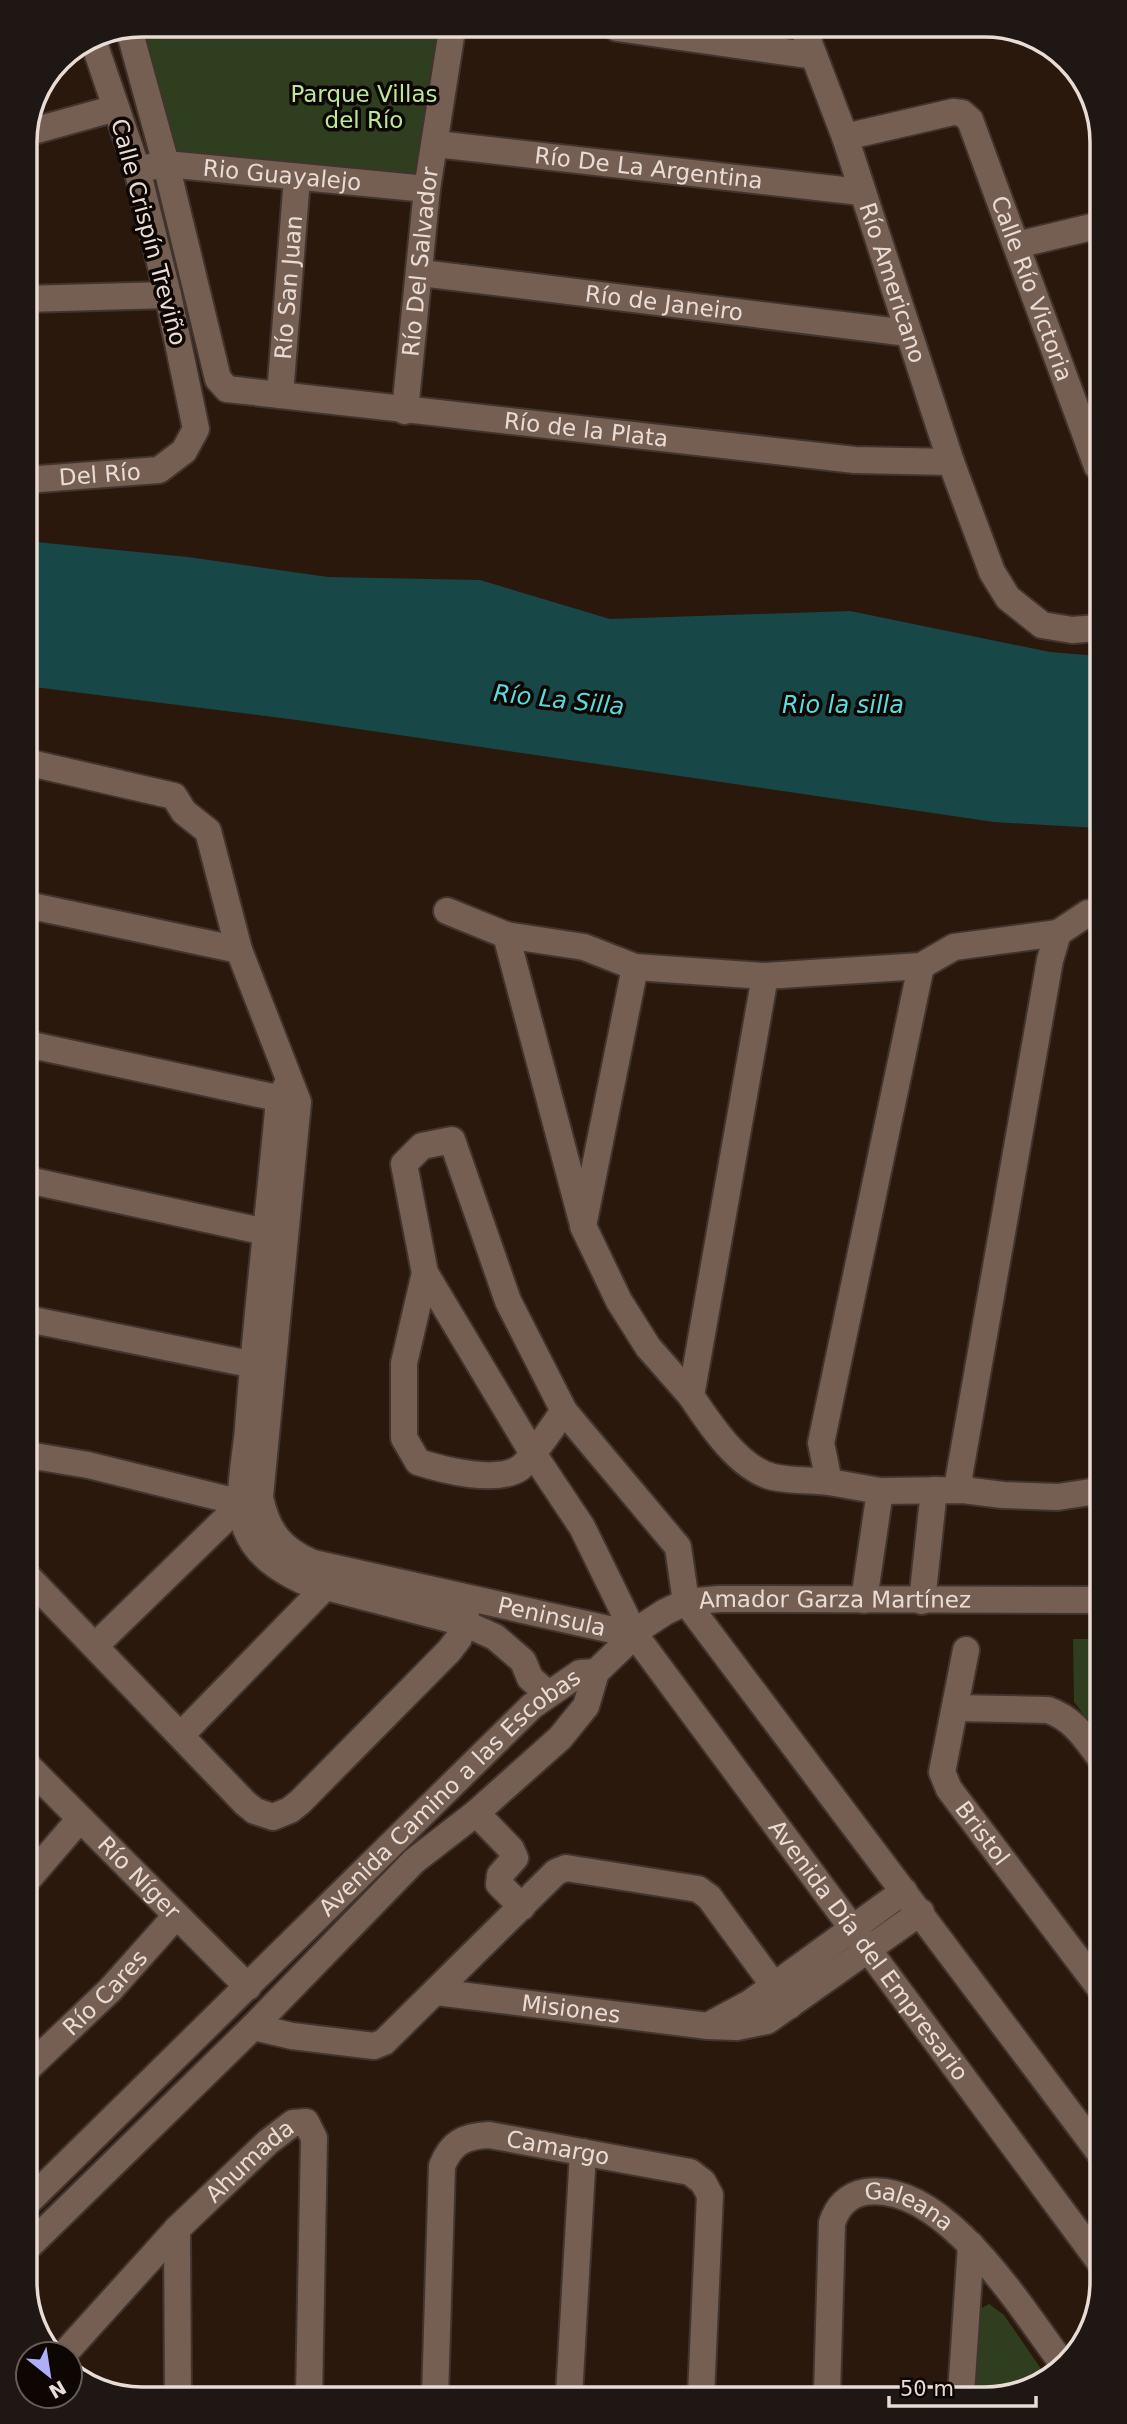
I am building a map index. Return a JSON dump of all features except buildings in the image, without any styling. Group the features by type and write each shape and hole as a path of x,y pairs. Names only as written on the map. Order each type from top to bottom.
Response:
{"street":[{"name":"Río Del Salvador","path":"405,411 421,273 427,189 451,37"},
{"path":"696,37 814,56"},
{"name":"Río Americano","path":"807,37 845,137 951,463 992,572 1008,598 1042,625 1072,630 1090,629"},
{"name":"Calle Crispín Treviño","path":"131,38 166,164 220,386"},
{"name":"Calle Crispín Treviño","path":"96,48 136,169 168,295 196,429"},
{"path":"38,130 116,108"},
{"name":"Calle Río Victoria","path":"845,137 953,112 962,113 970,120 1090,447"},
{"name":"Río De La Argentina","path":"436,144 861,192"},
{"name":"Rio Guayalejo","path":"136,169 166,164 427,189"},
{"name":"Río San Juan","path":"279,395 297,178"},
{"path":"1017,245 1090,228"},
{"name":"Río de Janeiro","path":"421,273 908,333"},
{"path":"37,299 168,295"},
{"name":"Río de la Plata","path":"220,386 405,411 855,460 951,463"},
{"name":"Del Río","path":"37,479 159,470 184,451 196,429"},
{"path":"37,765 174,796 184,811 208,831 239,950 289,1094 251,1500 246,1529 261,1553 279,1570 334,1578 467,1611 449,1651 300,1802 282,1815 273,1817 255,1811 37,1585"},
{"path":"37,907 239,950"},
{"path":"447,912 506,935 584,947 635,967 765,976 921,966 954,947 1058,933 1090,913"},
{"path":"963,1490 959,1477 1050,960 1058,933"},
{"path":"506,935 583,1226 619,1301 648,1347 691,1396 730,1448 770,1477 829,1482 880,1491 963,1490 1058,1497 1090,1492"},
{"path":"829,1482 821,1443 921,966"},
{"path":"583,1226 635,967"},
{"path":"691,1396 765,976"},
{"path":"37,1046 289,1094"},
{"path":"564,1411 522,1467 506,1474 455,1473 418,1462 404,1438 404,1363 425,1273 404,1164 422,1146 452,1140 508,1301 564,1411 678,1547 686,1602 1090,2140"},
{"path":"37,1182 276,1235"},
{"name":"Avenida Día del Empresario","path":"425,1273 532,1452 582,1527 635,1635 1090,2248"},
{"path":"37,1321 264,1367"},
{"path":"37,1456 251,1500"},
{"path":"922,1601 934,1490"},
{"path":"864,1600 880,1491"},
{"path":"95,1646 251,1500"},
{"path":"182,1734 334,1578"},
{"name":"Amador Garza Martínez","path":"596,1672 635,1635 665,1612 686,1602 719,1598 1090,1600"},
{"name":"Peninsula","path":"467,1611 635,1635"},
{"name":"Peninsula","path":"467,1611 523,1661 530,1678 547,1693"},
{"name":"Bristol","path":"966,1650 942,1772 949,1789 1090,1975"},
{"name":"Avenida Camino a las Escobas","path":"37,2192 547,1693 580,1673 596,1672 586,1706 575,1721 476,1813 414,1861 253,2027 37,2238"},
{"path":"955,1708 1048,1710 1074,1724 1090,1745"},
{"name":"Río Níger","path":"37,1776 248,1987"},
{"path":"476,1813 511,1849 515,1858 500,1875 499,1884 522,1907"},
{"path":"37,1869 79,1820"},
{"path":"253,2027 292,2036 374,2046 384,2042 556,1872 566,1868 698,1889 709,1897 781,1995"},
{"name":"Misiones","path":"781,1995 853,1928 904,1891"},
{"name":"Misiones","path":"436,1992 708,2026 750,2003 781,1995 870,1950 921,1912"},
{"name":"Río Cares","path":"37,2059 110,1990 176,1916"},
{"name":"Ahumada","path":"77,2340 177,2229 286,2126 300,2121 311,2126 314,2138 309,2387"},
{"path":"98,2135 121,2156"},
{"name":"Camargo","path":"435,2387 442,2166 448,2151 458,2141 489,2135 690,2172 703,2182 710,2195 701,2387"},
{"path":"570,2387 583,2152"},
{"name":"Galeana","path":"827,2387 832,2223 836,2210 845,2201 871,2192 897,2195 944,2220 971,2245 1058,2357"},
{"path":"177,2229 178,2387"},
{"path":"961,2387 971,2245"}],"green space":[{"name":"Parque Villas del Río","path":"451,37 427,189 166,164 130,38"},
{"path":"1073,1639 1090,1639 1090,1723 1074,1702"},
{"path":"989,2304 1004,2315 1042,2370 1019,2382 972,2387 978,2310"}],"water":[{"name":"Rio la silla","path":"37,542 188,557 328,577 480,580 610,619 850,611 1050,652 1090,655 1090,828 994,822 297,720 37,687"}],"water label":[{"name":"Río La Silla","path":"559,700"}]}
